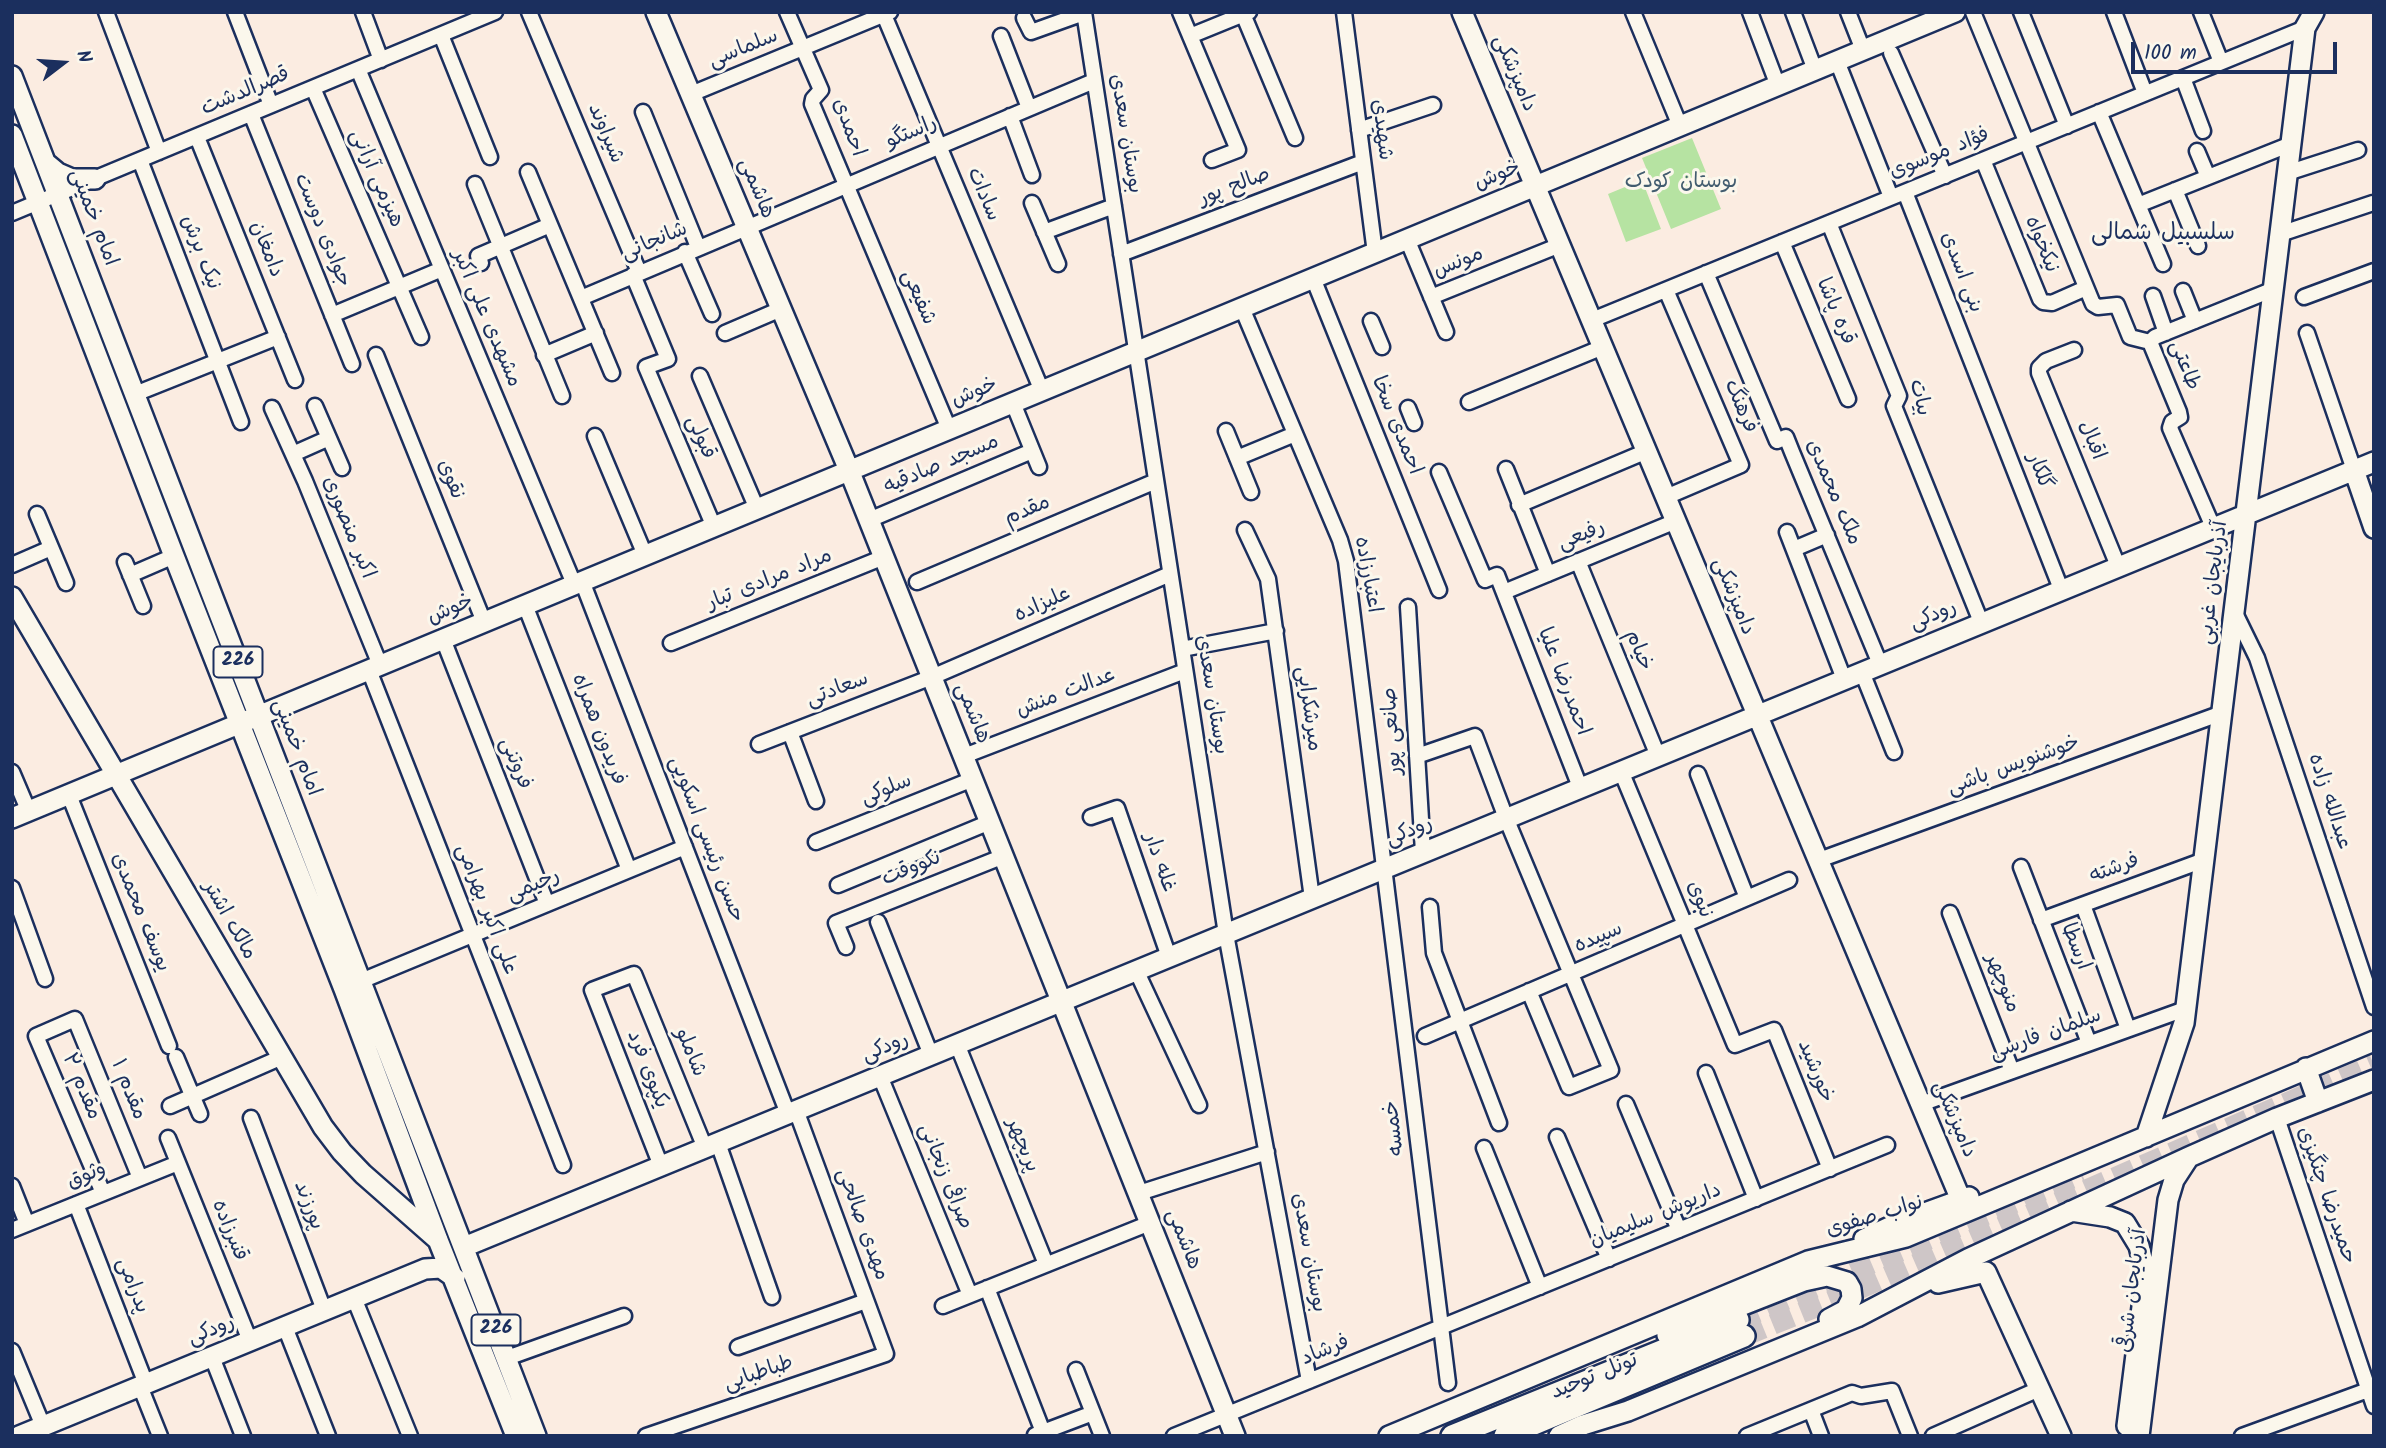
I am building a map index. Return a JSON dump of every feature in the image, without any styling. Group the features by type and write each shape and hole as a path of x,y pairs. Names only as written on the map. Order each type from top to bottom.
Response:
{"highway":[{"name":"تونل توحید","path":"1452,1436 1741,1328 1505,1436"}],"main road":[{"name":"هاشمی","path":"656,12 869,520 1235,1436"},
{"name":"خوش","path":"21,815 1955,12"},
{"name":"دامپزشکی","path":"1466,13 1535,186 1961,1199"},
{"name":"آذربایجان غربی","path":"2146,1137 2179,1037 2185,1009 2305,18"},
{"name":"امام خمینی","path":"12,76 259,715 438,1240 516,1426 536,1436"},
{"name":"امام خمینی","path":"12,135 240,725 338,948 361,981 507,1358 516,1426"},
{"path":"46,163 58,173 72,179 94,179"},
{"name":"رودکی","path":"464,1247 2374,462"},
{"path":"2354,470 2374,528"},
{"name":"مالک اشتر","path":"12,597 319,1121 342,1152 363,1174 438,1240"},
{"name":"نواب صفوی","path":"1389,1436 1808,1261 1906,1237 2374,1041"},
{"path":"2306,1069 2318,1102"},
{"path":"1583,1425 1628,1411 1857,1317 1968,1259 2071,1211 2277,1118 2374,1080"},
{"path":"1842,1253 1868,1236 1961,1199 2069,1159 2106,1153"},
{"name":"آذربایجان شرقی","path":"2139,1436 2168,1200 2174,1180 2189,1157"},
{"name":"آذربایجان شرقی","path":"2071,1211 2110,1217 2125,1223 2139,1246 2146,1275 2126,1436"},
{"name":"رودکی","path":"19,1436 422,1270 441,1268 454,1278"},
{"path":"1911,1290 1986,1272 2061,1436"},
{"path":"1559,1436 1660,1385 1842,1313 1851,1303 1851,1289 1842,1279 1833,1276 1818,1277 1645,1343 1598,1350"},
{"path":"516,1426 542,1436"}],"street":[{"path":"106,12 159,152"},
{"path":"235,12 271,105"},
{"path":"363,12 381,60"},
{"name":"قصرالدشت","path":"12,213 442,35 468,17 495,12"},
{"name":"شیراوند","path":"530,12 668,359 646,367"},
{"name":"احمدی","path":"787,12 821,90 812,104 847,184"},
{"path":"1024,18 1031,32 1084,12"},
{"name":"بوستان سعدی","path":"1084,12 1226,934 1309,1381"},
{"path":"1180,12 1238,150 1212,160"},
{"name":"شهیدی","path":"1344,12 1375,253"},
{"path":"1633,12 1680,126"},
{"path":"1750,12 1778,86"},
{"path":"1793,12 1815,70"},
{"path":"1848,12 1863,50"},
{"path":"1973,12 2095,306 2117,305 2130,337 2150,342"},
{"path":"2021,12 2067,126"},
{"path":"2114,12 2146,93"},
{"path":"2202,12 2221,62"},
{"name":"سلماسی","path":"691,94 887,13"},
{"name":"سادات","path":"887,13 1042,391"},
{"path":"1190,36 1246,13 1295,138"},
{"name":"فؤاد موسوی","path":"1592,320 2221,62 2305,18"},
{"path":"442,35 490,157"},
{"path":"1001,36 1029,108"},
{"path":"1891,53 1945,176"},
{"name":"بنی اسدی","path":"1837,61 1975,370"},
{"name":"مشهدی علی اکبر","path":"358,69 578,583"},
{"path":"2183,78 2203,131"},
{"name":"راستگو","path":"746,226 1094,81"},
{"name":"هیزمی آرانی","path":"313,88 421,337"},
{"path":"1359,130 1433,105"},
{"path":"643,112 712,314"},
{"path":"2099,113 2163,264"},
{"name":"جوادی دوست","path":"251,114 352,364"},
{"path":"1010,116 1032,175"},
{"name":"دامغان","path":"197,136 295,380"},
{"path":"2138,205 2291,144"},
{"path":"2197,151 2208,177"},
{"path":"2287,173 2358,151"},
{"name":"نیک برش","path":"141,160 242,422"},
{"name":"نیکخواه","path":"1983,160 2040,299 2052,303 2087,288"},
{"name":"صالح پور","path":"1121,254 1363,162"},
{"path":"528,172 612,373"},
{"path":"475,184 562,396"},
{"name":"شفیعی","path":"847,184 949,429"},
{"path":"2175,190 2197,246"},
{"path":"2280,234 2372,199"},
{"path":"1032,203 1058,264"},
{"path":"1044,232 1114,206"},
{"name":"بیات","path":"1829,223 1899,396 1894,405 1981,622"},
{"path":"481,263 478,256 550,225"},
{"name":"شانجانی","path":"581,298 746,226"},
{"name":"مونس","path":"1407,239 1431,297 1560,245"},
{"name":"قره پاشا","path":"1782,242 1848,399"},
{"path":"332,315 442,269"},
{"path":"2304,297 2374,271"},
{"name":"ملک محمدی","path":"1706,273 1777,440 1786,437 1827,535 1862,672"},
{"name":"احمدی سخا","path":"1313,278 1439,590"},
{"name":"طاعتی","path":"2213,527 2170,428 2172,422 2179,417 2179,412 2150,342 2274,289"},
{"name":"فرهنگ","path":"1666,290 1741,465 1666,498"},
{"path":"2183,291 2195,321"},
{"path":"2153,296 2166,333"},
{"path":"1431,297 1446,332"},
{"name":"اعتبارزاده","path":"1242,308 1340,540 1346,561 1385,868"},
{"path":"725,334 781,309"},
{"path":"1371,321 1382,347"},
{"path":"544,355 596,333"},
{"path":"2307,333 2354,470"},
{"path":"135,394 278,337"},
{"path":"1469,402 1603,347"},
{"name":"اقبال","path":"2074,350 2046,361 2039,368 2039,373 2118,566"},
{"name":"نقوی","path":"376,355 484,622"},
{"name":"قبولی","path":"646,367 714,527"},
{"name":"گلکار","path":"1975,370 2061,589"},
{"path":"700,376 757,509"},
{"name":"مسجد صادقیه","path":"1013,403 1039,467"},
{"path":"316,406 342,468"},
{"name":"اکبر منصوری","path":"272,408 293,454 374,667"},
{"path":"1408,408 1414,423"},
{"path":"1226,431 1251,492"},
{"path":"1237,458 1295,434"},
{"path":"595,436 645,555"},
{"path":"293,454 329,438"},
{"name":"مسجد صادقیه","path":"869,520 1032,451"},
{"path":"1519,505 1647,451"},
{"path":"1506,469 1548,574"},
{"path":"1439,472 1485,580 1497,575 1504,592"},
{"name":"مقدم","path":"917,582 1156,481"},
{"path":"37,514 65,583"},
{"name":"رفیعی","path":"1504,592 1676,521"},
{"name":"میرشکرایی","path":"1245,530 1268,579 1312,898"},
{"path":"1787,532 1862,672 1894,752"},
{"path":"1794,549 1827,535"},
{"path":"12,565 51,548"},
{"path":"143,606 127,568 174,556"},
{"name":"مراد مرادی تبار","path":"671,643 884,557"},
{"name":"خیام","path":"1578,561 1658,756"},
{"name":"علیزاده","path":"932,677 1170,573"},
{"name":"حسن رئیسی اسکویی","path":"578,583 792,1112"},
{"name":"احمدرضا علیا","path":"1504,592 1580,788"},
{"name":"فریدون همراه","path":"525,605 629,870"},
{"name":"صانعی پور","path":"1408,607 1423,852"},
{"name":"عبدالله زاده","path":"2235,613 2258,658 2374,1007"},
{"path":"1182,649 1276,631"},
{"name":"فروتنی","path":"443,639 547,904"},
{"name":"علی اکبر بهرامی","path":"374,667 473,935 563,1165"},
{"name":"عدالت منش","path":"964,756 1185,671"},
{"name":"سعادتی","path":"759,744 932,677"},
{"name":"خوشنویس باشی","path":"1819,860 2222,713"},
{"path":"790,732 816,801"},
{"path":"1417,756 1475,736 1506,818 1611,1070 1569,1087 1529,991"},
{"name":"نبوی","path":"1622,771 1735,1045"},
{"path":"12,772 21,815"},
{"path":"1698,774 1747,898"},
{"name":"سلوکی","path":"816,842 973,779"},
{"name":"یوسف محمدی","path":"69,795 200,1114"},
{"name":"غله دار","path":"1091,817 1117,808 1169,957"},
{"path":"838,885 990,822"},
{"name":"رحیمی","path":"361,981 685,846"},
{"name":"نکووقت","path":"846,947 836,923 1004,856"},
{"name":"فرشته","path":"2041,920 2204,860"},
{"name":"ارسطا","path":"2021,867 2089,1043"},
{"name":"خمسه","path":"1385,868 1448,1383"},
{"name":"سپیده","path":"1425,1036 1789,880"},
{"path":"12,888 45,979"},
{"path":"2083,905 2128,1028"},
{"path":"1430,907 1434,953 1499,1123"},
{"name":"منوچهر","path":"1950,913 2012,1071"},
{"path":"878,922 931,1055"},
{"path":"1136,970 1199,1105"},
{"name":"شاملو","path":"592,990 634,974 712,1145 772,1297"},
{"name":"یکپوی فرد","path":"592,990 661,1166"},
{"name":"سلمان فارسی","path":"1922,1104 2185,1009"},
{"name":"مقدم ۱","path":"75,1018 140,1178"},
{"name":"مقدم ۲","path":"75,1018 36,1036 103,1194"},
{"name":"خورشید","path":"1735,1045 1774,1030 1830,1169"},
{"name":"پریچهر","path":"957,1044 1046,1264"},
{"path":"170,1106 282,1057"},
{"path":"1706,1073 1756,1199"},
{"name":"صرافی زنجانی","path":"880,1076 970,1295"},
{"path":"1626,1104 1679,1230"},
{"name":"مهدی صالحی","path":"792,1112 886,1354"},
{"name":"پورزند","path":"251,1118 324,1310"},
{"name":"حمیدرضا چنگیزی","path":"2277,1118 2374,1406"},
{"path":"1557,1137 1609,1259"},
{"name":"قنبرزاده","path":"168,1138 250,1341"},
{"name":"داریوش سلیمیان","path":"1441,1327 1887,1145"},
{"path":"1484,1148 1540,1287"},
{"path":"1139,1194 1267,1152"},
{"name":"وثوق","path":"12,1230 178,1163"},
{"path":"12,1186 27,1224"},
{"name":"پدرامی","path":"76,1204 160,1436"},
{"path":"943,1306 1150,1223"},
{"path":"987,1288 1039,1434 1093,1413"},
{"path":"354,1298 410,1436"},
{"path":"738,1347 866,1301"},
{"path":"507,1358 624,1316"},
{"path":"285,1326 328,1436"},
{"name":"فرشاد","path":"1174,1436 1441,1327"},
{"path":"12,1351 43,1426"},
{"name":"طباطبایی","path":"646,1436 886,1354"},
{"path":"212,1357 243,1436"},
{"path":"1076,1370 1102,1436"},
{"path":"1933,1436 1954,1432 2039,1389"},
{"path":"2242,1436 2368,1390"},
{"path":"1747,1436 1852,1393 1861,1396 1892,1391 1910,1436"},
{"path":"1811,1410 1821,1436"}],"green space":[{"name":"بوستان کودک","path":"1692,138 1721,209 1671,229 1642,158"},
{"path":"1642,180 1661,229 1626,242 1608,194"}],"tunnel":[{"path":"1744,1336 1838,1298 2374,1065"},
{"path":"1738,1320 2082,1174"}],"district":[{"name":"سلسبیل شمالی","path":"2163,235"}]}
